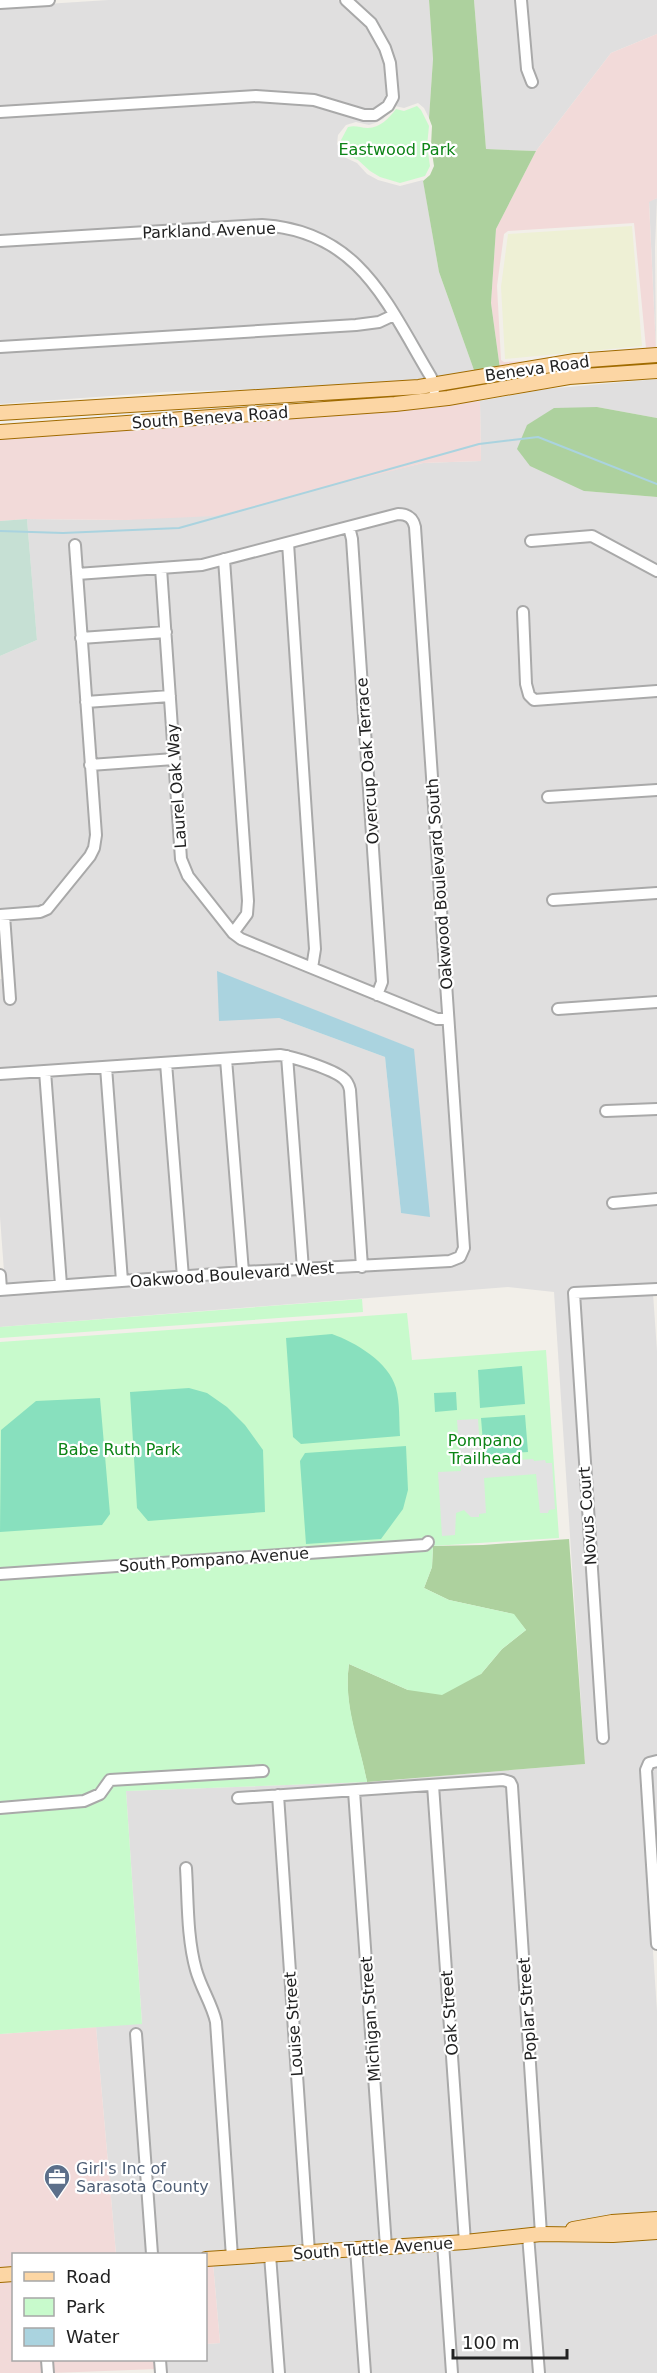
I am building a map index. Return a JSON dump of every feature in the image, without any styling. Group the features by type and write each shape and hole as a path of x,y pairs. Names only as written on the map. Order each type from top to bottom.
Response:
{"main road":[{"name":"Beneva Road","path":"426,386 575,361 657,355"},
{"name":"Beneva Road","path":"420,402 576,376 657,371"},
{"name":"South Beneva Road","path":"0,414 426,386"},
{"name":"South Beneva Road","path":"0,432 420,402"},
{"name":"South Tuttle Avenue","path":"207,2259 465,2242 612,2222 657,2219"},
{"name":"South Tuttle Avenue","path":"534,2234 613,2235 657,2232"}],"street":[{"path":"0,3 49,0"},
{"path":"0,112 256,96 314,100 369,116 384,111 391,100 393,89 385,48 371,23 346,0"},
{"path":"521,0 527,69 532,82"},
{"name":"Parkland Avenue","path":"0,241 248,226 291,229 326,242 355,262 377,288 431,378 426,386 436,400"},
{"path":"0,347 347,326 379,322 394,315"},
{"name":"Oakwood Boulevard South","path":"349,527 398,514 409,516 415,527 464,1248 462,1255"},
{"path":"77,574 202,565 349,527"},
{"name":"Overcup Oak Terrace","path":"349,527 352,539 382,982 378,995"},
{"path":"531,541 592,536 657,571"},
{"path":"288,543 315,949 312,968"},
{"path":"10,999 4,975 2,915 40,912 47,909 92,852 96,835 75,544"},
{"path":"224,559 248,901 247,914 233,933"},
{"name":"Laurel Oak Way","path":"161,568 182,863 188,876 233,933 245,941 437,1019 448,1019"},
{"path":"523,612 527,690 531,698 540,701 657,691"},
{"path":"81,638 166,632"},
{"path":"86,702 170,696"},
{"path":"90,765 174,759"},
{"path":"548,797 657,790"},
{"path":"553,900 657,893"},
{"path":"558,1009 657,1002"},
{"path":"287,1056 303,1269"},
{"path":"0,1074 287,1056 340,1076 347,1082 350,1090 362,1267"},
{"path":"226,1059 243,1272"},
{"path":"166,1063 183,1277"},
{"path":"106,1067 122,1281"},
{"path":"45,1071 61,1285"},
{"path":"606,1111 657,1109"},
{"path":"614,1203 657,1199"},
{"name":"Oakwood Boulevard West","path":"1,1289 243,1272 450,1261 462,1255"},
{"path":"0,1275 1,1289"},
{"name":"Novus Court","path":"603,1738 574,1293 657,1291"},
{"name":"South Pompano Avenue","path":"0,1574 425,1545 428,1542"},
{"path":"655,1761 646,1766 646,1770 657,1944"},
{"path":"0,1808 84,1801 100,1794 110,1780 262,1771"},
{"name":"Poplar Street","path":"433,1785 503,1780 511,1784 539,2373"},
{"path":"238,1798 433,1785"},
{"name":"Oak Street","path":"433,1785 465,2242"},
{"name":"Michigan Street","path":"354,1791 386,2247"},
{"name":"Louise Street","path":"278,1795 309,2252"},
{"path":"186,1868 194,1961 216,2022 232,2257"},
{"path":"136,2034 152,2253"},
{"path":"443,2243 452,2373"},
{"path":"356,2249 365,2373"},
{"path":"270,2255 279,2373"}],"shaded area":[{"path":"108,0 338,0 367,25 380,49 389,89 387,99 377,110 365,111 314,96 256,92 0,108 0,7"},
{"path":"353,0 429,0 433,59 429,118 424,108 418,103 404,108 395,106 383,119 375,123 369,125 356,122 346,125 338,135 337,144 344,157 357,163 367,174 378,180 400,186 423,180 439,272 475,373 436,379 372,273 358,259 329,239 291,225 0,237 0,116 286,100 384,116 392,108 397,97 394,62 375,21"},
{"path":"474,0 516,0 523,69 529,87 537,84 531,68 525,0 657,0 657,34 611,53 536,151 486,149"},
{"path":"657,34 657,198 649,202 656,351 537,359 646,348 634,223 508,231 504,234 497,286 501,360 504,362 524,361 500,369 491,303 496,229 536,151 611,53"},
{"path":"657,198 655,247 656,351 649,201"},
{"path":"272,230 308,238 340,255 365,278 388,314 356,321 0,343 0,245"},
{"path":"392,321 427,380 299,388 165,392 0,404 0,351"},
{"path":"657,379 657,418 597,407 584,491 657,497 657,567 603,536 526,538 528,545 588,539 657,576 657,687 540,697 533,693 530,684 528,608 519,608 522,691 536,705 657,695 657,786 543,794 544,801 657,794 657,889 549,897 550,905 657,897 657,998 553,1005 554,1013 657,1006 657,1105 602,1108 603,1115 657,1113 657,1195 609,1199 610,1207 657,1203 657,1285 569,1290 599,1742 608,1741 578,1297 653,1293 657,1351 657,1757 646,1760 641,1770 657,2011 657,2215 612,2218 545,2229 516,1786 433,1781 234,1794 234,1802 273,1799 305,2249 236,2253 220,2022 198,1960 189,1864 181,1865 188,1948 211,2023 227,2254 156,2253 140,2030 131,2031 147,2253 116,2253 96,2027 142,2023 126,1791 367,1782 585,1764 554,1292 508,1287 0,1327 0,1293 466,1257 468,1254 414,514 409,511 207,560 81,570 79,541 70,541 91,843 87,854 42,908 0,911 0,656 37,640 27,519 126,520 311,490 423,463 481,461 480,401 546,389"},
{"path":"480,401 481,461 423,463 215,516 126,520 0,521 0,436 237,422"},
{"path":"404,518 410,524 444,1015 438,1015 383,993 354,530"},
{"path":"345,532 377,981 375,990 317,965 320,949 293,546"},
{"path":"284,548 311,949 309,962 239,933 248,919 229,562"},
{"path":"220,565 244,901 242,912 233,926 192,874 186,862 166,572"},
{"path":"157,572 161,628 85,634 82,578"},
{"path":"162,636 165,692 90,698 86,641"},
{"path":"166,700 170,756 95,761 90,705"},
{"path":"170,764 178,864 185,878 227,935 236,941 444,1023 458,1252 450,1257 366,1262 353,1082 349,1076 304,1057 0,1070 0,979 4,979 6,1003 15,1002 9,918 41,916 94,858 95,769","holes":["217,972 413,1049 401,1213 385,1057 279,1018"]},
{"path":"283,1060 299,1265 247,1268 231,1063"},
{"path":"292,1062 338,1079 345,1086 357,1263 308,1265"},
{"path":"222,1063 238,1269 187,1272 171,1066"},
{"path":"162,1067 178,1273 126,1277 111,1071"},
{"path":"102,1071 117,1278 65,1281 50,1075"},
{"path":"41,1076 57,1282 5,1285 0,1217 0,1078"},
{"path":"478,1419 481,1462 533,1459 552,1463 555,1509 549,1510 548,1513 540,1513 536,1474 484,1478 486,1513 479,1514 479,1517 471,1517 464,1510 456,1513 455,1535 442,1536 438,1472 461,1471 457,1420"},
{"path":"657,1765 657,1877 651,1768"},
{"path":"503,1784 508,1787 536,2230 469,2237 438,1789"},
{"path":"429,1790 460,2238 390,2243 358,1794"},
{"path":"350,1795 381,2243 314,2248 282,1799"},
{"path":"96,2027 116,2253 12,2253 12,2270 0,2271 0,2034"},
{"path":"657,2236 657,2373 543,2373 532,2238"},
{"path":"524,2239 534,2373 457,2373 447,2247"},
{"path":"439,2247 448,2373 370,2373 361,2253"},
{"path":"352,2253 361,2373 283,2373 275,2259"},
{"path":"266,2259 274,2373 166,2373 165,2361 207,2361 207,2344 220,2343 213,2263"},
{"path":"207,2263 213,2263 220,2343 207,2344"},
{"path":"12,2278 12,2361 43,2361 44,2373 0,2373 0,2279"},
{"path":"52,2361 156,2361 157,2369 52,2373"}],"green space":[{"path":"429,0 474,0 486,149 536,151 496,229 491,303 500,369 475,373 439,272 423,181 430,175 434,166 431,146 432,126 429,118 433,59"},
{"name":"Eastwood Park","path":"417,106 429,126 427,146 430,166 425,176 400,183 380,177 358,160 346,155 341,140 348,127 372,128 384,122 396,109 404,111"},
{"path":"632,226 642,346 505,359 501,287 508,234"},
{"path":"597,407 657,418 657,497 584,491 530,466 517,449 527,425 554,408"},
{"path":"27,519 37,640 0,656 0,521"},
{"path":"362,1299 363,1312 0,1338 0,1327"},
{"path":"407,1313 412,1360 546,1350 559,1538 433,1546 432,1567 424,1588 449,1600 514,1614 526,1630 502,1649 481,1674 442,1695 408,1690 349,1664 350,1709 367,1782 126,1791 142,2024 0,2034 0,1812 65,1807 112,1784 267,1775 267,1768 108,1774 97,1791 83,1797 0,1804 0,1578 427,1549 432,1546 0,1574 0,1342"},
{"path":"332,1334 370,1354 392,1379 398,1400 400,1436 301,1444 293,1437 286,1338"},
{"path":"522,1366 525,1404 480,1408 478,1370"},
{"path":"189,1388 207,1393 227,1407 245,1425 263,1450 265,1512 148,1521 137,1508 130,1392"},
{"path":"456,1392 457,1410 435,1412 434,1393"},
{"path":"100,1398 110,1514 102,1525 0,1532 1,1430 36,1401"},
{"name":"Pompano Trailhead","path":"525,1415 528,1452 484,1455 481,1418"},
{"path":"406,1446 408,1490 403,1509 381,1539 306,1544 300,1461 305,1453"},
{"path":"569,1539 585,1764 367,1782 350,1709 349,1664 408,1690 481,1674 502,1649 526,1630 513,1614 449,1600 424,1588 432,1567 433,1546"}],"water":[{"path":"217,971 414,1049 430,1217 401,1213 385,1057 279,1018 219,1021"}],"waterway":[{"path":"0,531 63,533 179,528 479,444 538,437 657,484"}],"place":[{"name":"Girl's Inc of Sarasota County","path":"57,2200"}],"park label":[{"name":"Babe Ruth Park","path":"119,1449"}]}
